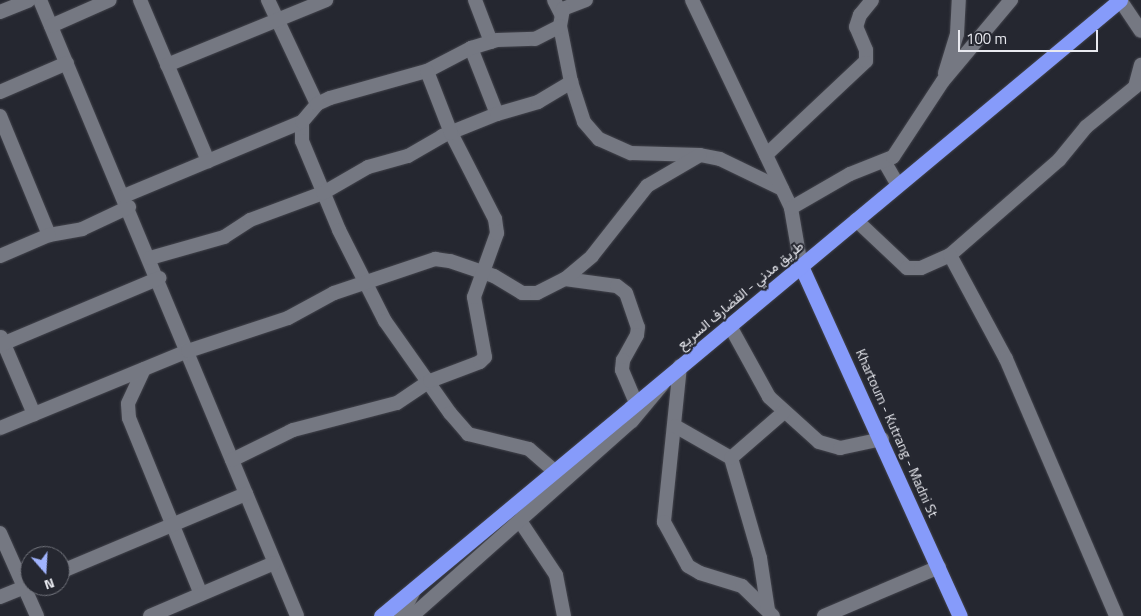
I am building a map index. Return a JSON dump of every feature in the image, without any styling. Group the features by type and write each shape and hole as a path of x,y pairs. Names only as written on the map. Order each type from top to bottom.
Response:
{"highway":[{"name":"طريق مدني - القضارف السريع","path":"381,616 1120,0"},
{"name":"Khartoum - Kutrang - Madni St","path":"801,266 882,438 960,616"}],"street":[{"path":"0,12 29,0"},
{"path":"40,0 159,278 297,616"},
{"path":"51,26 110,0"},
{"path":"140,0 208,161"},
{"path":"268,0 279,19 316,104"},
{"path":"167,65 326,0"},
{"path":"475,0 491,42"},
{"path":"554,0 560,20 571,82 584,122 599,140 631,154 700,155 733,163 782,189"},
{"path":"0,256 49,234 82,229 126,202 208,161 302,122 316,104 350,91 427,71 471,48 491,42 527,41 560,20 569,5 586,0"},
{"path":"692,0 792,208 801,266"},
{"path":"766,154 866,61 866,50 856,27 860,15 872,0"},
{"path":"943,81 957,34 959,0"},
{"path":"792,208 850,174 884,162 899,151 943,81 1011,0"},
{"path":"1120,0 1141,31"},
{"path":"471,48 497,114"},
{"path":"0,92 67,63"},
{"path":"856,220 907,268 921,268 950,255 1059,160 1086,127 1134,87 1141,65"},
{"path":"232,460 293,430 397,403 430,381 480,362 485,357 474,297 481,272 497,234 495,219 451,132 427,71"},
{"path":"150,258 224,237 250,220 324,193 368,167 408,156 451,132 497,114 538,102 571,82"},
{"path":"0,116 49,234"},
{"path":"302,122 302,141 366,284 385,321 430,381 450,413 468,434 528,448 554,471"},
{"path":"0,428 188,351 274,323 324,297 435,259 450,261 481,272 530,295 565,279 604,242 647,186 700,155"},
{"path":"884,162 898,184"},
{"path":"950,255 1006,359 1116,616"},
{"path":"34,414 1,341 159,278"},
{"path":"565,279 617,286 626,293 638,327 637,335 623,360 622,370 636,403"},
{"path":"730,326 769,398 782,413 829,447 840,448 882,438"},
{"path":"680,366 675,426 663,514 681,558 700,574 742,586 770,613"},
{"path":"144,369 127,411 201,594"},
{"path":"412,616 632,421 668,377"},
{"path":"731,458 782,413"},
{"path":"675,426 731,458 760,558 770,613"},
{"path":"70,568 246,494"},
{"path":"520,521 556,575 564,616"},
{"path":"0,533 20,572"},
{"path":"150,616 274,563"},
{"path":"824,616 939,567"},
{"path":"401,616 416,587"},
{"path":"0,597 20,589"},
{"path":"31,596 38,616"}]}
